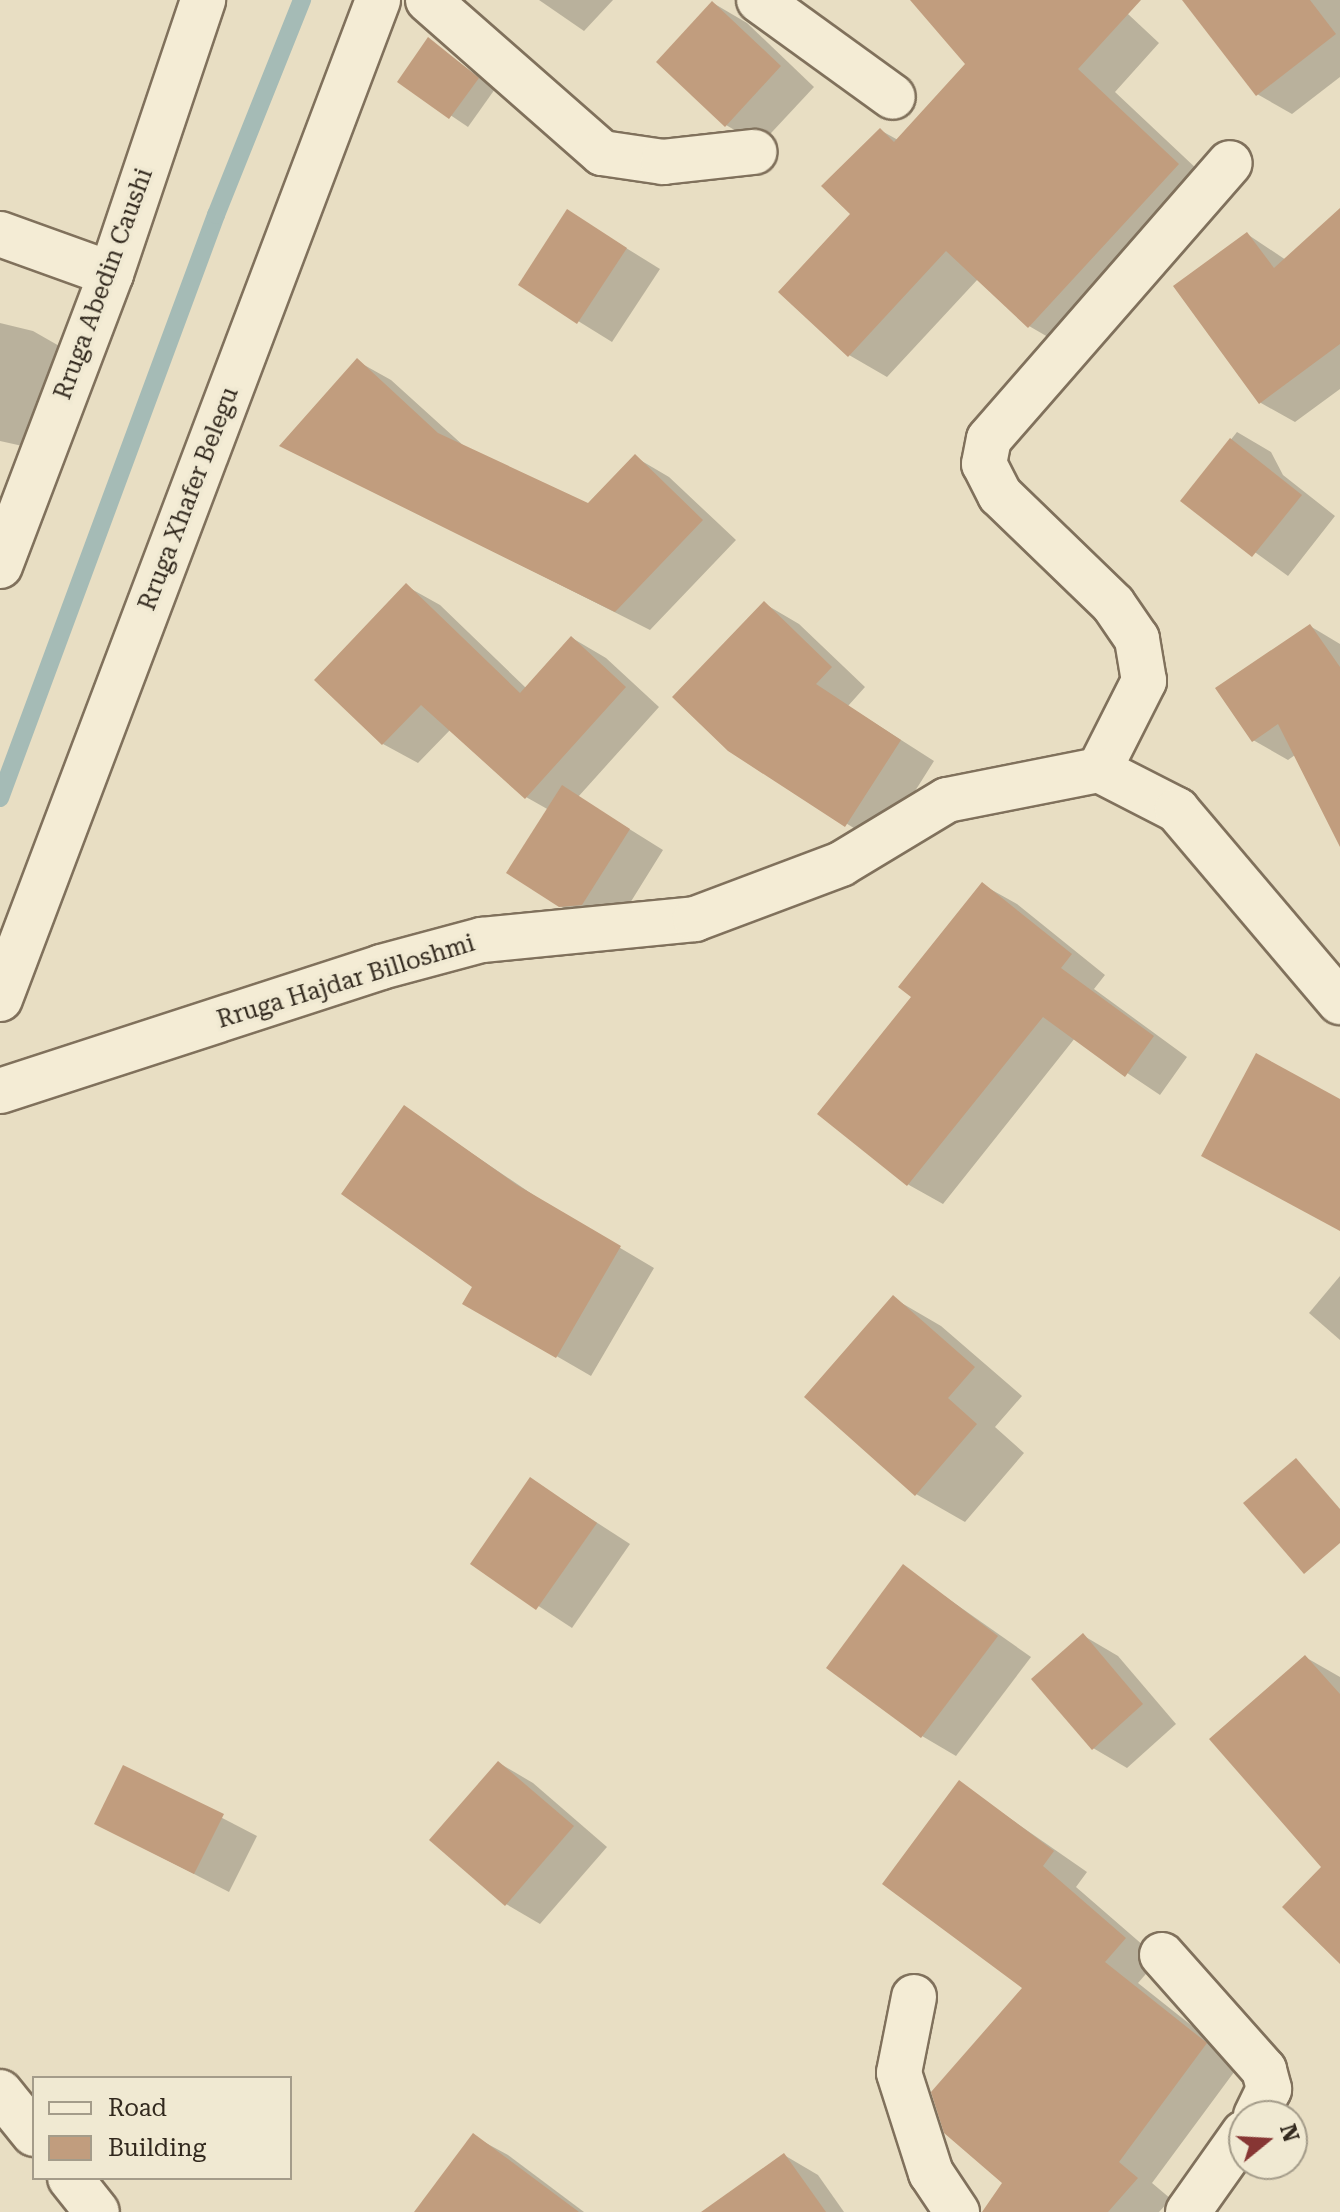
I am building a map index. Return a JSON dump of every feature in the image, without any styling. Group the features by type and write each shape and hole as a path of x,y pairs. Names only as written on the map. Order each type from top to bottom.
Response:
{"street":[{"name":"Rruga Abedin Caushi","path":"0,566 111,274 203,0"},
{"name":"Rruga Xhafer Belegu","path":"0,999 378,0"},
{"path":"428,0 602,153 663,162 754,152"},
{"path":"759,0 893,97"},
{"path":"1230,163 989,439 984,464 1000,495 1113,604 1137,639 1144,681 1099,770 1177,810 1340,1002"},
{"path":"0,234 111,274"},
{"name":"Rruga Hajdar Billoshmi","path":"0,1091 381,967 482,940 695,919 841,864 947,800 1099,770"},
{"path":"1162,1955 1264,2070 1269,2089 1264,2100"},
{"path":"914,1997 899,2073 931,2173 957,2212"},
{"path":"0,2092 32,2132"},
{"path":"1188,2212 1228,2156"},
{"path":"72,2180 97,2212"}],"building":[{"path":"910,0 1141,0 1078,69 1179,164 1028,328 946,251 848,357 778,292 850,214 821,186 880,128 894,142 965,64"},
{"path":"1182,0 1310,0 1336,34 1256,96"},
{"path":"712,1 781,66 725,127 656,62"},
{"path":"428,37 479,78 449,119 397,82"},
{"path":"1340,208 1340,344 1259,404 1173,286 1247,232 1274,268"},
{"path":"567,209 627,248 577,324 518,285"},
{"path":"357,358 438,433 588,503 635,454 703,520 615,612 279,446"},
{"path":"1230,438 1302,495 1252,557 1180,501"},
{"path":"406,583 520,693 571,636 626,687 525,799 421,705 382,745 314,680"},
{"path":"764,601 832,667 816,684 901,740 845,827 728,751 672,697"},
{"path":"1310,624 1340,667 1340,847 1278,724 1252,742 1215,688"},
{"path":"562,785 630,829 582,905 559,907 506,873"},
{"path":"982,882 1072,954 1061,968 1154,1036 1125,1077 1043,1017 907,1186 817,1114 911,997 898,987"},
{"path":"1256,1053 1340,1099 1340,1231 1201,1156"},
{"path":"404,1105 517,1185 621,1246 556,1358 462,1304 472,1287 341,1194"},
{"path":"893,1295 975,1367 948,1398 977,1424 915,1496 804,1397"},
{"path":"1296,1458 1340,1509 1340,1543 1304,1574 1243,1503"},
{"path":"530,1477 597,1523 536,1610 470,1564"},
{"path":"903,1564 998,1636 921,1738 826,1668"},
{"path":"1083,1633 1143,1704 1092,1750 1031,1679"},
{"path":"1305,1655 1340,1694 1340,1964 1282,1907 1321,1867 1209,1739"},
{"path":"498,1761 574,1826 505,1906 429,1840"},
{"path":"123,1765 224,1814 194,1874 94,1824"},
{"path":"959,1780 1054,1851 1043,1866 1126,1938 1105,1962 1207,2043 1119,2162 1138,2178 1108,2212 982,2212 1002,2183 944,2133 931,2092 1022,1988 882,1884"},
{"path":"473,2133 579,2212 414,2212"},
{"path":"784,2153 826,2212 701,2212"}],"waterway":[{"path":"0,798 216,215 302,0"}]}
